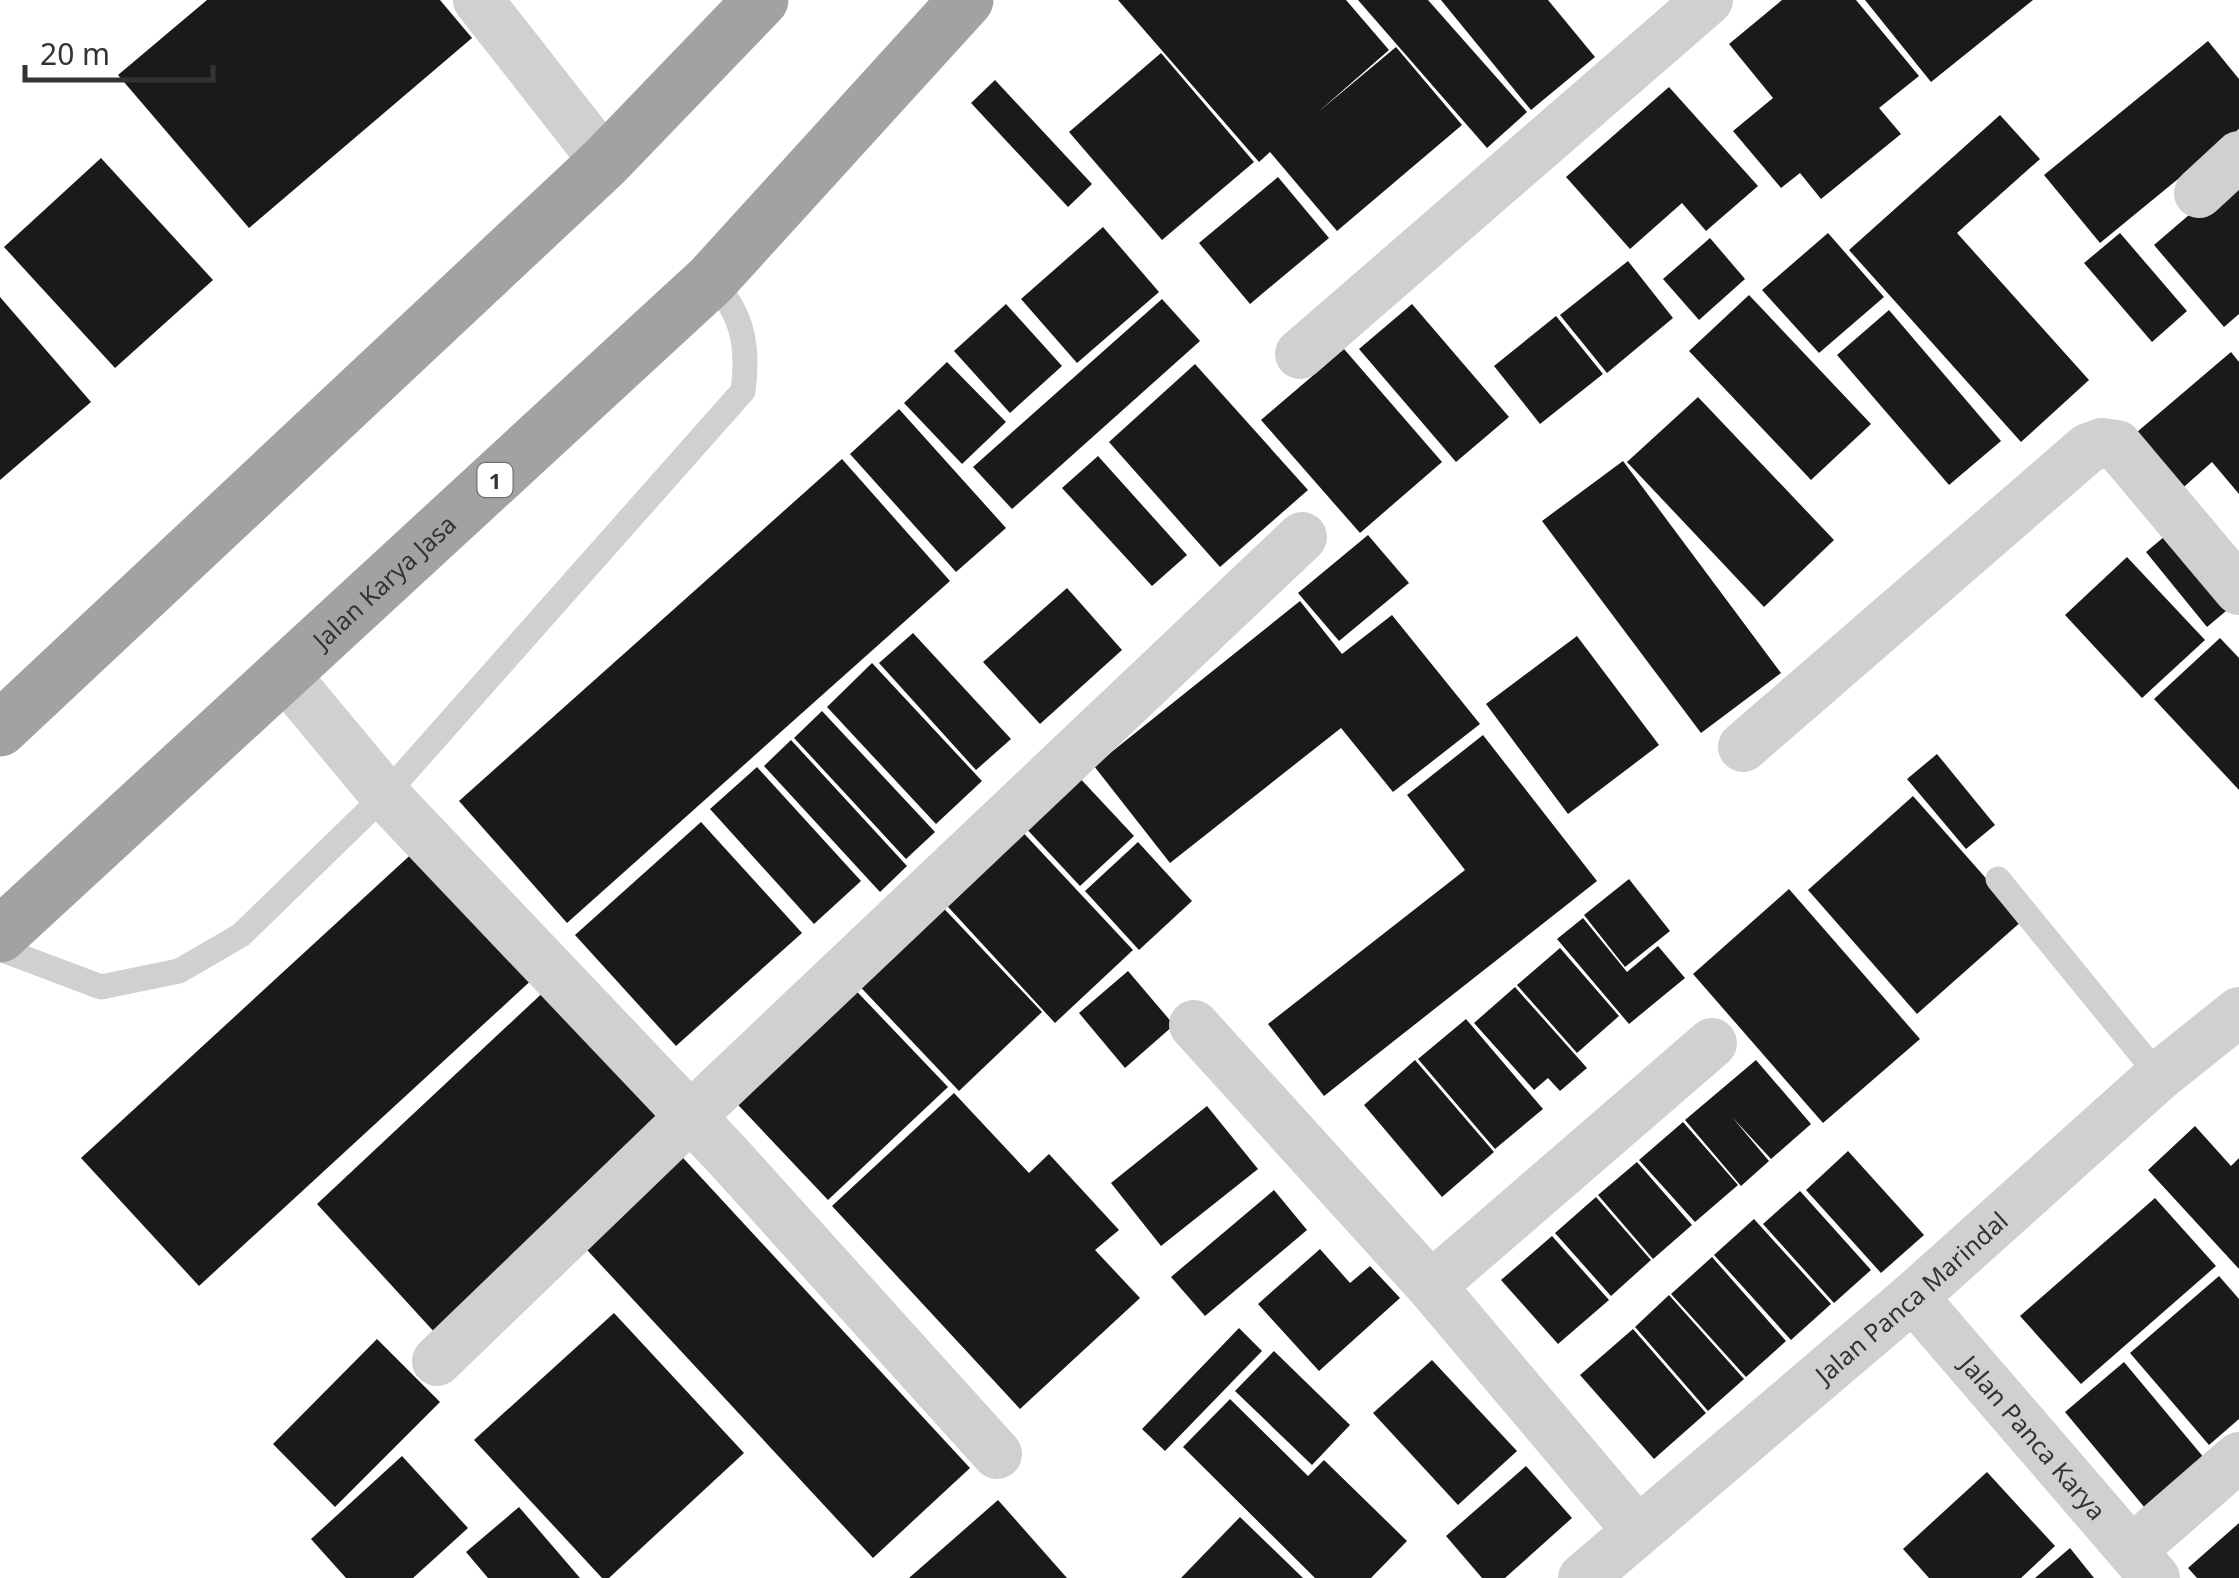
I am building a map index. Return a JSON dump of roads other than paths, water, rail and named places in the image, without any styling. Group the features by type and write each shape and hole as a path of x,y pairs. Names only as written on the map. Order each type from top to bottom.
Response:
{"highway":[{"path":"2,722 605,162 760,0"},
{"name":"Jalan Karya Jasa","path":"0,935 711,280 966,0"}],"street":[{"path":"478,0 605,162"},
{"path":"1300,354 1708,0"},
{"path":"2199,193 2239,156"},
{"path":"1743,747 2088,448 2102,442 2117,445 2239,590"},
{"path":"437,1361 1302,537"},
{"path":"284,675 385,795 997,1454"},
{"name":"Jalan Panca Marindal","path":"1583,1578 1914,1297 2159,1076 2239,1012"},
{"path":"1194,1024 1431,1286 1636,1530"},
{"path":"1431,1286 1712,1043"},
{"name":"Jalan Panca Karya","path":"1914,1297 2144,1564"},
{"path":"2144,1564 2239,1458"}],"lane":[{"path":"0,949 101,987 178,971 241,935 385,795 743,391 747,359 740,328 729,298 711,280"},
{"path":"1998,879 2159,1076"}]}
